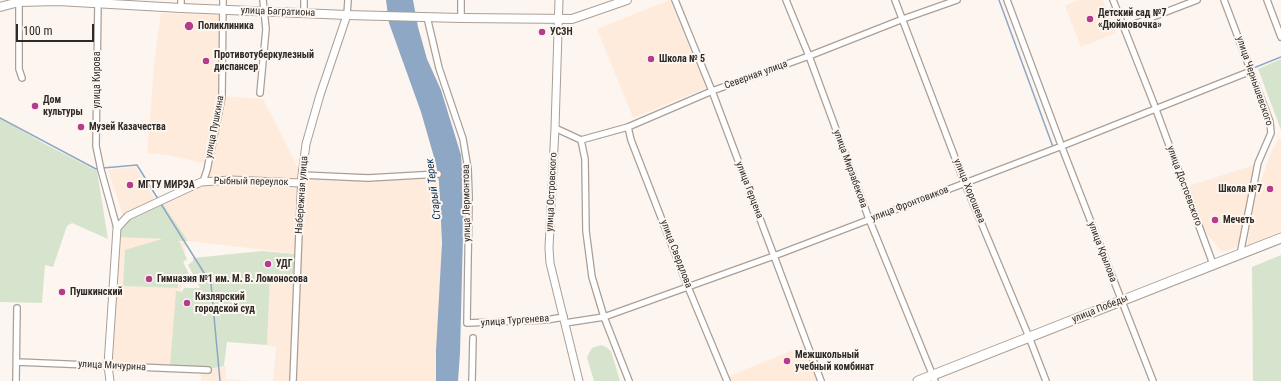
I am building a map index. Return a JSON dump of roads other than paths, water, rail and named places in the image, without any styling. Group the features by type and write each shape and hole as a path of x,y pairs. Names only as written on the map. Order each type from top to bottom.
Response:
{"main road":[{"name":"улица Багратиона","path":"0,7 19,1 58,0 181,4 223,9 424,17"},
{"path":"424,17 572,19 627,0"},
{"name":"улица Победы","path":"1121,301 1281,239"},
{"name":"улица Победы","path":"922,381 933,378 1213,264 1240,255"},
{"name":"улица Победы","path":"918,381 933,378"}],"street":[{"name":"улица Пушкина","path":"203,182 207,170 222,97 223,0"},
{"path":"260,92 266,29 263,0"},
{"path":"304,0 304,12"},
{"path":"347,15 348,0"},
{"path":"461,0 461,18"},
{"name":"улица Островского","path":"559,0 549,248 550,263 579,381"},
{"name":"улица Герцена","path":"676,0 712,91 821,381"},
{"name":"улица Мирзабекова","path":"786,0 809,56 869,219 933,378"},
{"name":"улица Хорошева","path":"895,0 965,184 1030,338 1046,381"},
{"name":"Северная улица","path":"581,140 628,127 712,91 957,0"},
{"name":"улица Крылова","path":"1007,0 1121,301 1153,381"},
{"name":"улица Достоевского","path":"1113,0 1155,107 1213,264"},
{"path":"1124,28 1197,0"},
{"name":"улица Чернышевского","path":"1224,0 1270,122 1271,133 1258,163 1240,255"},
{"path":"1267,0 1281,37"},
{"path":"19,1 19,69 22,78"},
{"name":"улица Кирова","path":"98,2 96,146 117,228"},
{"name":"Набережная улица","path":"293,381 301,183 306,144 347,15"},
{"name":"улица Лермонтова","path":"424,17 439,68 463,139 468,169 467,323"},
{"name":"улица Фронтовиков","path":"564,320 604,317 774,256 965,184 1061,144 1251,71"},
{"name":"улица Свердлова","path":"628,127 631,140 688,287 727,381"},
{"path":"555,128 581,140 585,159 586,231 592,277 604,317 629,381"},
{"name":"Рыбный переулок","path":"302,175 368,178 438,174"},
{"name":"Рыбный переулок","path":"117,228 128,216 203,182 231,180 301,183"},
{"path":"110,381 108,365 117,228"},
{"path":"16,381 17,308"},
{"name":"улица Тургенева","path":"467,323 564,320"},
{"path":"472,381 473,338"},
{"name":"улица Мичурина","path":"17,362 208,370"}],"water":[{"path":"386,0 413,0 418,27 427,59 441,90 461,155 464,196 458,381 436,381 436,351 442,243 439,182 436,164 421,112 389,23"}],"waterway":[{"path":"999,0 1053,147 1054,146"},
{"path":"1251,69 1281,57"},
{"path":"0,118 96,169 99,168"},
{"path":"103,168 137,165 158,199"},
{"path":"161,204 211,284 220,381"}],"place":[{"name":"Детский сад №7 «Дюймовочка»","path":"1090,19"},
{"name":"Поликлиника","path":"189,26"},
{"name":"УСЗН","path":"542,32"},
{"name":"Школа № 5","path":"651,59"},
{"name":"Противотуберкулезный диспансер","path":"206,61"},
{"name":"Дом культуры","path":"35,106"},
{"name":"Музей Казачества","path":"81,127"},
{"name":"МГТУ МИРЭА","path":"130,185"},
{"name":"Школа №7","path":"1270,189"},
{"name":"Мечеть","path":"1215,220"},
{"name":"УДГ","path":"268,264"},
{"name":"Гимназия №1 им. М. В. Ломоносова","path":"149,279"},
{"name":"Пушкинский","path":"62,292"},
{"name":"Кизлярский городской суд","path":"187,303"},
{"name":"Межшкольный учебный комбинат","path":"787,361"}],"water label":[{"name":"Старый Терек","path":"434,189"}]}
